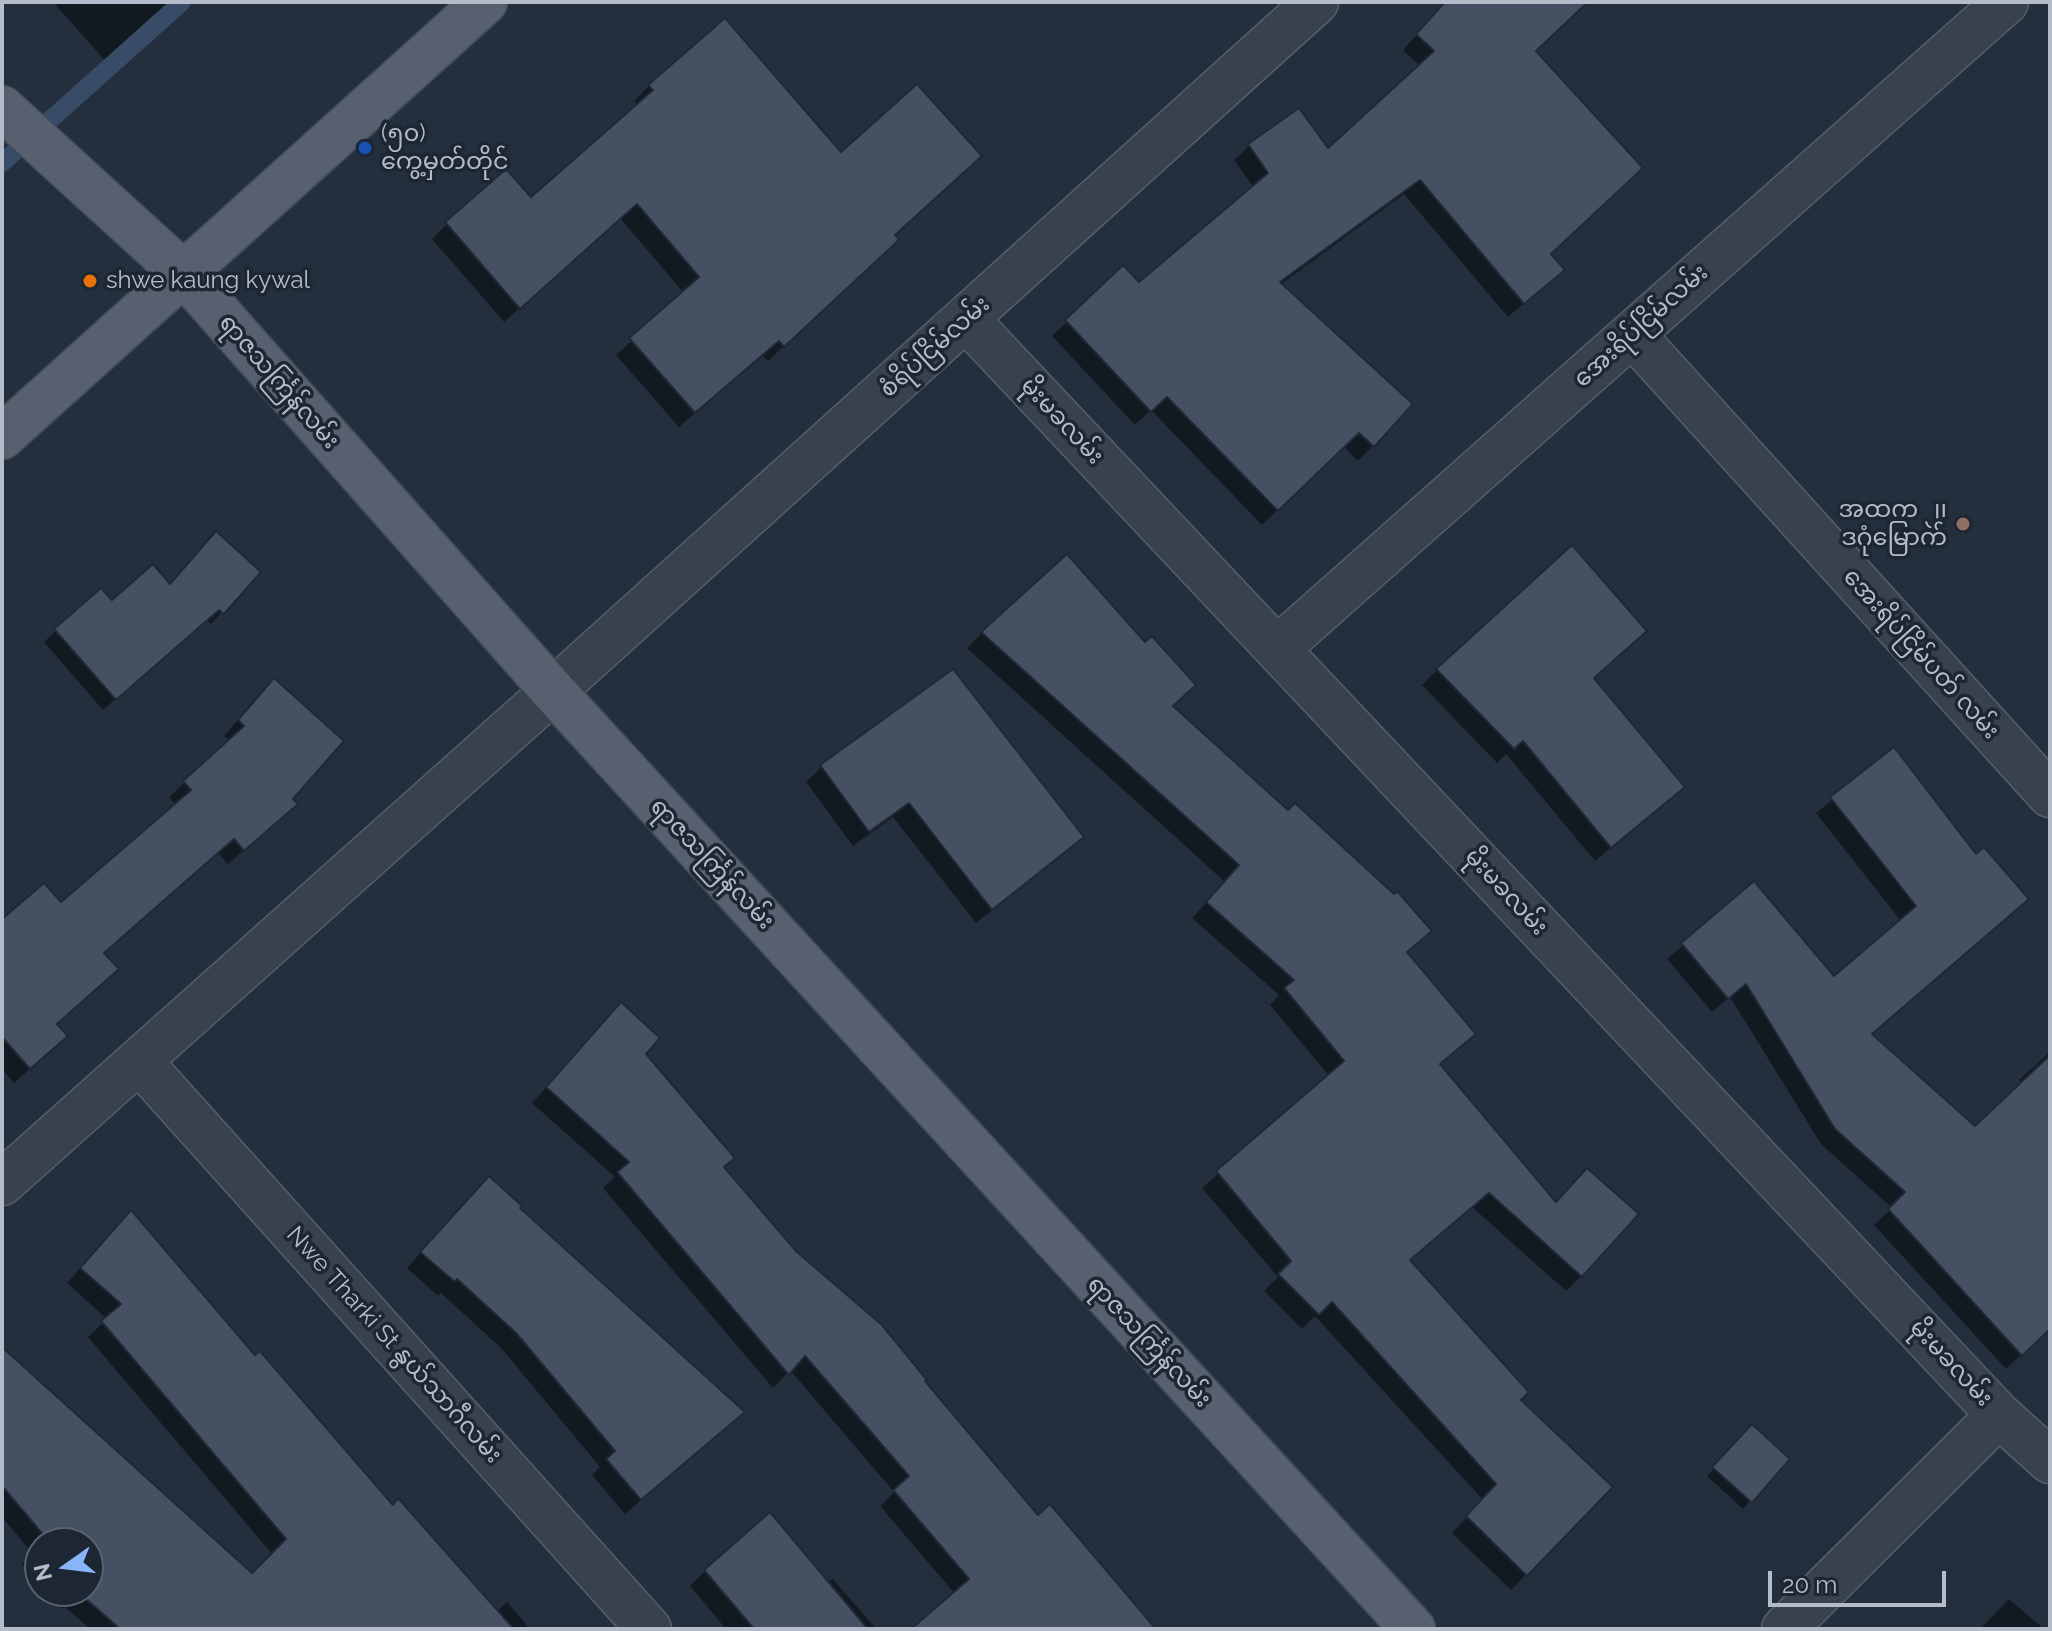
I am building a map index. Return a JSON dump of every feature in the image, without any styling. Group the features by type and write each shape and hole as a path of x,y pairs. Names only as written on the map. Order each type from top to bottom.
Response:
{"main road":[{"path":"2,437 485,2"},
{"name":"ရာဇသင်္ကြန်လမ်း","path":"2,108 184,274 553,691 1413,1629"}],"street":[{"name":"စံရိပ်ငြိမ်လမ်း","path":"2,1183 553,691 1316,2"},
{"name":"အေးရိပ်ငြိမ်လမ်း","path":"1277,649 2006,2"},
{"name":"မိုးမခလမ်း","path":"966,319 1999,1415 2044,1443"},
{"name":"အေးရိပ်ငြိမ်ပတ် လမ်း","path":"1632,334 2050,795"},
{"name":"Nwe Tharki St နွယ်သာဂီလမ်း","path":"139,1061 649,1629"},
{"path":"1784,1629 1999,1415"}],"building":[{"path":"1445,2 1588,2 1536,51 1643,168 1551,254 1565,270 1524,304 1420,180 1280,282 1413,404 1374,447 1359,433 1278,511 1167,397 1151,412 1065,320 1123,265 1139,282 1268,173 1248,144 1299,108 1328,148 1434,51 1416,34"},
{"path":"725,18 841,152 917,84 982,156 895,235 899,240 784,347 779,341 695,413 629,338 699,277 637,204 520,309 445,222 506,169 531,197 653,90 648,85"},
{"path":"216,531 261,572 224,614 219,610 116,700 54,629 101,588 112,600 153,564 170,584"},
{"path":"1572,545 1647,631 1594,678 1685,787 1611,848 1523,741 1514,749 1436,669"},
{"path":"1067,554 1145,642 1152,636 1196,685 1173,706 1288,810 1295,803 1394,894 1397,891 1432,931 1407,952 1476,1034 1440,1064 1556,1202 1587,1168 1639,1214 1582,1277 1489,1193 1410,1260 1529,1392 1521,1400 1613,1487 1527,1576 1466,1516 1496,1484 1332,1302 1319,1315 1278,1274 1291,1261 1216,1171 1344,1061 1284,988 1294,980 1206,902 1239,865 981,632"},
{"path":"953,669 1084,837 992,910 909,803 869,832 820,765"},
{"path":"274,678 344,741 293,799 298,804 244,851 234,839 104,953 119,969 57,1024 68,1036 30,1069 2,1037 2,919 44,883 61,902 191,790 183,781 244,726 238,720"},
{"path":"1894,747 1976,854 1984,847 2029,899 1872,1034 1975,1126 2050,1055 2050,1329 2022,1356 1888,1209 1905,1192 1835,1129 1746,984 1728,999 1681,943 1754,881 1834,976 1916,906 1830,797"},
{"path":"621,1002 660,1038 646,1054 735,1158 724,1167 797,1252 882,1325 1038,1515 1050,1504 1156,1629 911,1629 969,1579 893,1490 909,1476 805,1356 789,1375 617,1172 629,1162 546,1087"},
{"path":"489,1176 522,1206 520,1208 745,1412 641,1500 606,1459 615,1451 516,1333 457,1279 455,1282 420,1252"},
{"path":"131,1210 255,1355 260,1351 393,1505 398,1498 514,1629 120,1629 95,1607 104,1607 104,1527 37,1527 2,1486 2,1347 252,1573 286,1539 101,1321 121,1304 80,1268"},
{"path":"1752,1424 1790,1459 1752,1503 1712,1467"},
{"path":"770,1512 868,1629 754,1629 704,1570"}],"waterway":[{"path":"2,163 182,2"}],"place":[{"name":"(၅၀) ကွေ့မှတ်တိုင်","path":"365,148"},
{"name":"shwe kaung kywal","path":"90,281"},
{"name":"အထက ၂၊ ဒဂုံမြောက်","path":"1963,524"}]}
